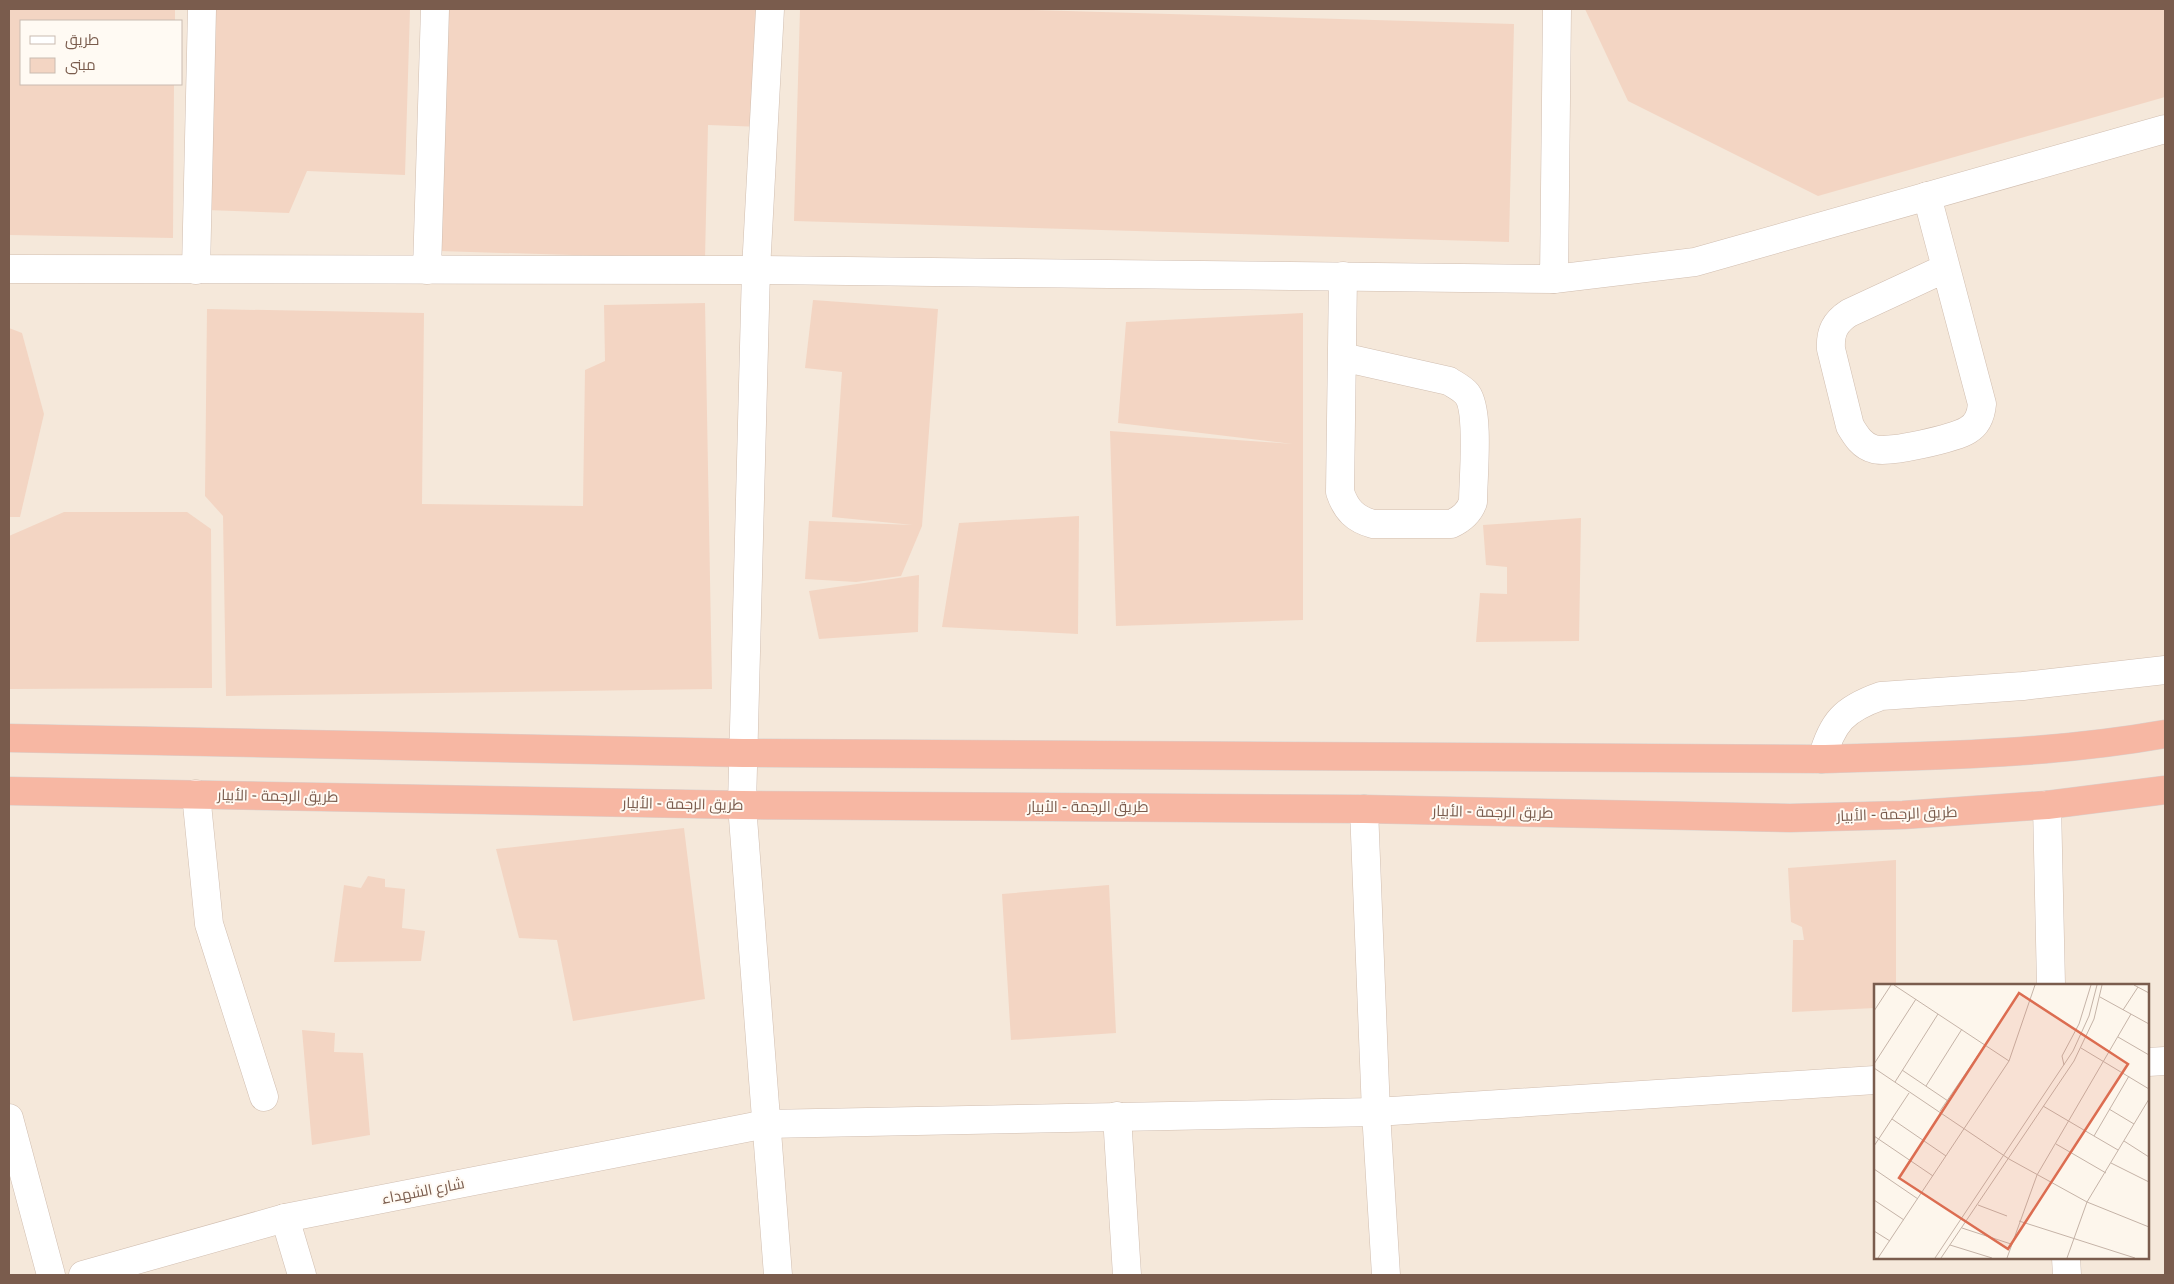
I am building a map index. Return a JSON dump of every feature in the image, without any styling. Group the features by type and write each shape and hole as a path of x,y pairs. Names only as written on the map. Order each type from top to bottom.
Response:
{"highway":[{"path":"9,738 743,753 1822,759 1979,755 2131,740 2165,734"},
{"name":"طريق الرجمة - الأبيار","path":"9,791 742,805 1364,809 1790,818 1903,815 2047,806 2165,790"}],"street":[{"path":"196,270 202,9"},
{"path":"427,270 435,9"},
{"path":"770,9 756,270 742,805 778,1275"},
{"path":"1554,279 1557,9"},
{"path":"9,269 756,270 1554,279 1695,262 2165,129"},
{"path":"1927,196 1982,404 1981,414 1977,422 1968,430 1957,434 1896,449 1884,451 1874,449 1865,445 1850,426 1831,349 1830,339 1833,328 1840,319 1849,313 1946,268"},
{"path":"1342,276 1340,492 1344,504 1352,515 1362,521 1373,524 1451,524 1459,521 1470,509 1473,502 1474,414 1468,395 1448,381 1342,357"},
{"path":"1822,759 1828,736 1837,722 1864,702 1881,696 2033,685 2165,670"},
{"path":"196,794 209,924 264,1097"},
{"path":"2047,806 2051,984"},
{"path":"1364,809 1376,1112 1386,1275"},
{"path":"2149,1062 2165,1061"},
{"name":"شارع الشهداء","path":"83,1275 285,1218 766,1124 1376,1112 1874,1080"},
{"path":"1117,1116 1127,1275"},
{"path":"9,1118 51,1275"},
{"path":"285,1218 302,1275"},
{"path":"2066,1259 2067,1275"}],"shaded area":[{"path":"9,9 2165,9 2165,1275 9,1275"}],"building":[{"path":"9,9 175,9 175,20 20,20 20,85 174,85 173,238 9,235"},
{"path":"213,9 410,9 405,175 307,171 289,213 206,210"},
{"path":"445,9 766,9 763,127 708,125 705,259 439,251"},
{"path":"800,9 995,9 1514,24 1509,242 794,221"},
{"path":"1585,9 2165,9 2165,97 1818,196 1628,101"},
{"path":"813,300 938,309 922,526 901,576 856,582 805,579 809,521 913,525 832,517 842,372 805,368"},
{"path":"705,303 712,689 226,696 223,516 205,496 207,309 424,313 422,504 583,506 585,370 605,361 604,305"},
{"path":"1303,313 1303,620 1116,626 1110,431 1293,444 1118,423 1126,322"},
{"path":"9,328 22,333 44,414 20,517 9,517"},
{"path":"64,512 187,512 211,529 212,688 9,689 9,536"},
{"path":"1079,516 1078,634 942,627 959,523"},
{"path":"1581,518 1579,641 1476,642 1480,593 1507,594 1507,567 1486,565 1483,525"},
{"path":"919,575 918,632 819,639 809,591"},
{"path":"684,828 705,999 573,1021 557,940 519,938 496,849"},
{"path":"1896,860 1896,984 1874,984 1874,1008 1792,1012 1793,940 1804,940 1802,927 1791,922 1788,868"},
{"path":"368,876 385,879 385,887 405,889 402,928 425,931 421,961 334,962 344,885 361,888"},
{"path":"1109,885 1116,1033 1011,1040 1002,894"},
{"path":"302,1030 335,1033 334,1052 363,1053 370,1135 312,1145"}]}
